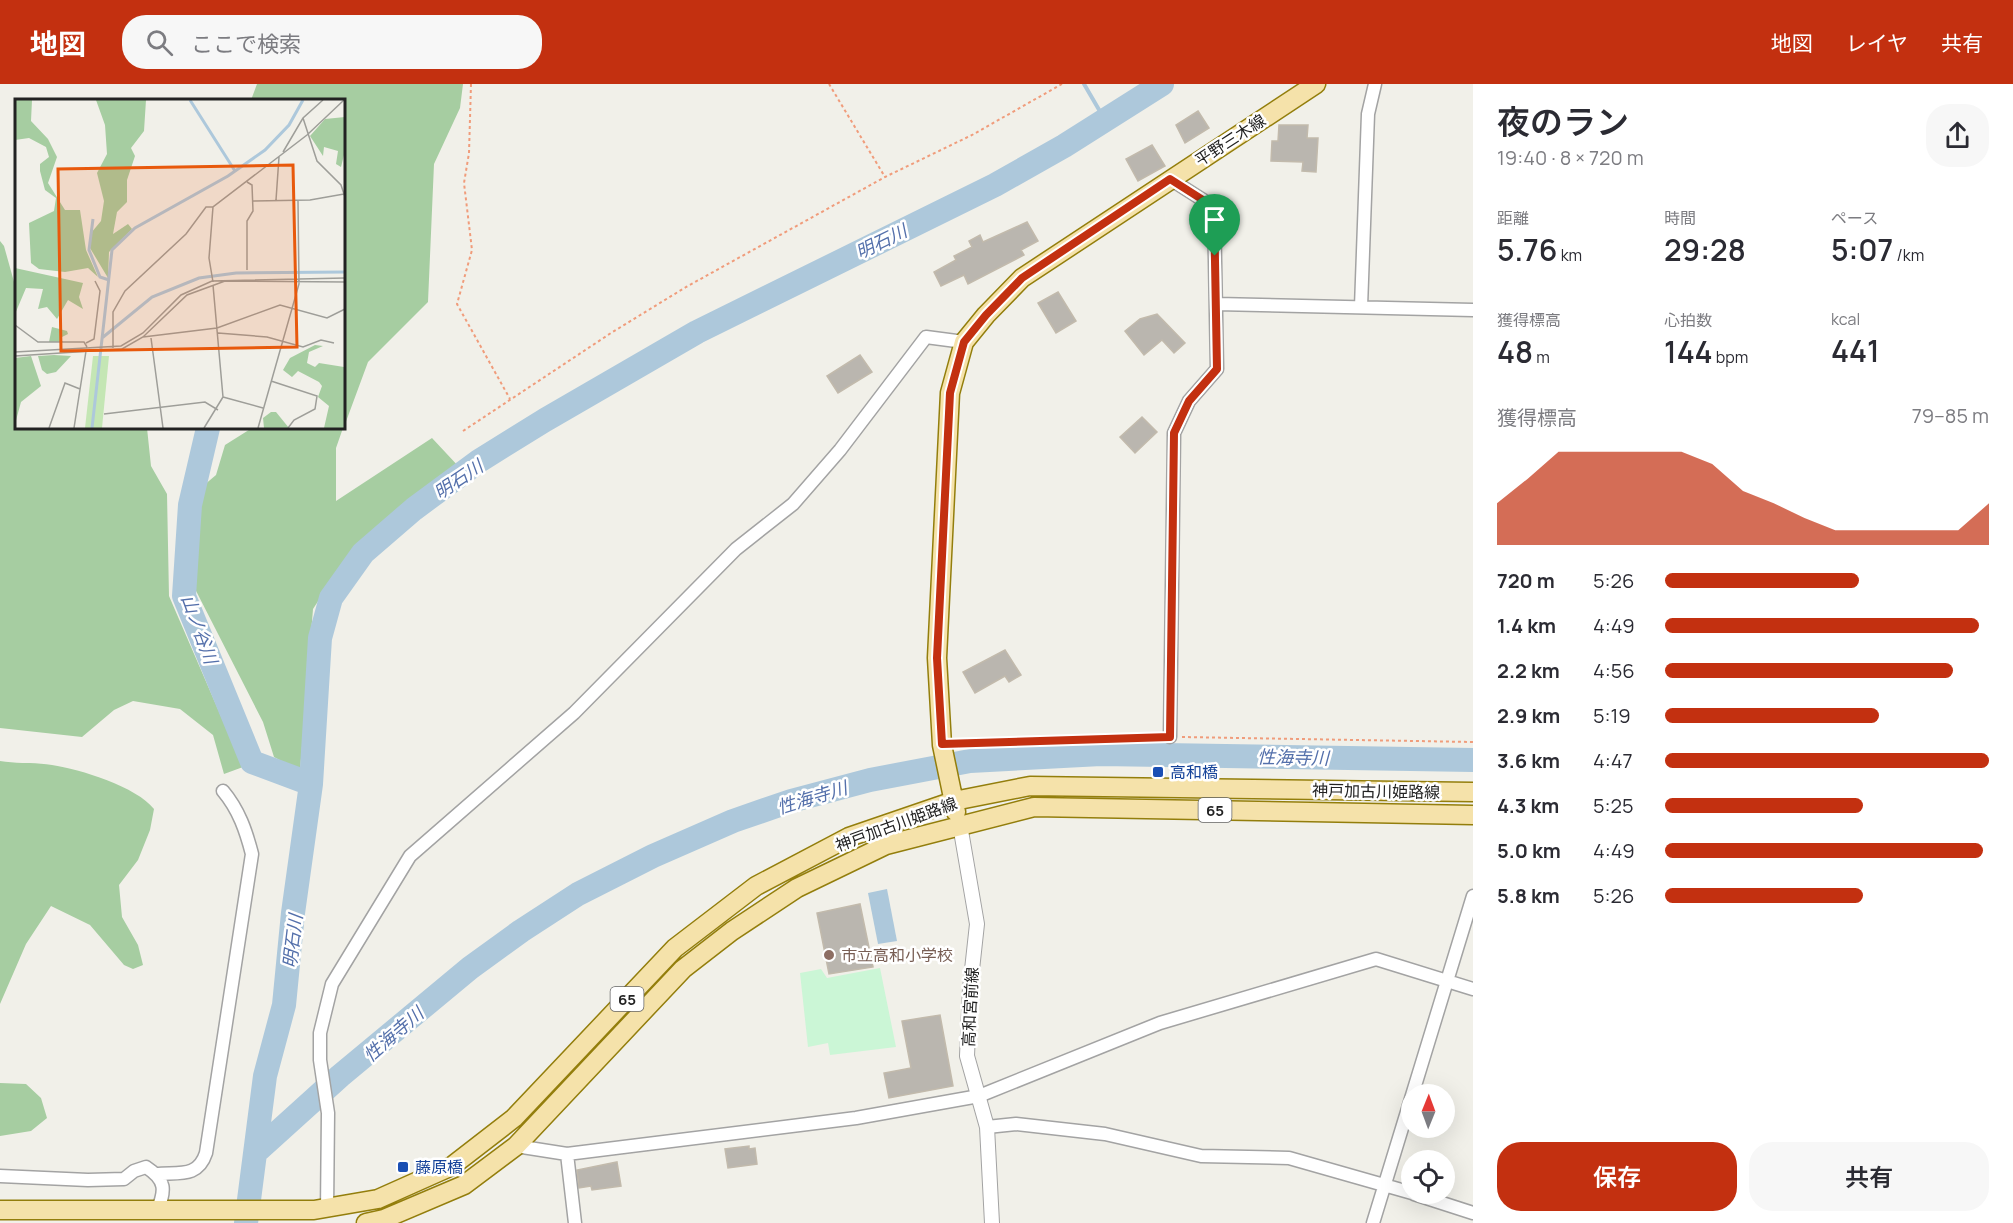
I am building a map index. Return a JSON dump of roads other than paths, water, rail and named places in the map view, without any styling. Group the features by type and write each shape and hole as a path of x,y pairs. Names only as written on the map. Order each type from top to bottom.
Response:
{"main road":[{"name":"平野三木線","path":"960,825 942,744 937,658 950,393 964,342 986,315 1022,278 1316,84"},
{"name":"神戸加古川姫路線","path":"0,1210 156,1217 202,1211 320,1210 378,1199 452,1166 514,1118 675,948 756,886 849,837 954,801 1030,786 1473,792"},
{"name":"神戸加古川姫路線","path":"366,1223 384,1219 464,1185 516,1146 683,969 732,931 797,888 886,845 1034,807 1473,815"}],"street":[{"path":"1361,307 1368,114 1375,84"},
{"path":"1170,179 1214,207 1217,369 1189,401 1174,433 1170,737"},
{"path":"1216,304 1473,310"},
{"path":"320,1210 328,1113 320,1060 320,1033 332,984 410,856 574,713 736,549 793,504 840,450 926,337 964,342"},
{"path":"156,1174 195,1171 203,1164 206,1153 227,1029 252,854 241,820 223,791"},
{"name":"高和宮前線","path":"960,825 977,924 970,988 967,1056 987,1127 992,1223"},
{"path":"1373,1223 1473,896"},
{"path":"516,1146 567,1154 856,1118 979,1096 1160,1023 1376,959 1473,989"},
{"path":"987,1127 1016,1124 1105,1134 1201,1156 1289,1158 1401,1190"},
{"path":"567,1154 574,1223"},
{"path":"0,1176 88,1180 124,1179 134,1171 146,1167 156,1174 162,1183 164,1196 156,1217"},
{"path":"1445,1204 1473,1213"}],"water":[{"path":"887,889 897,941 878,944 868,893"}],"waterway":[{"path":"1084,84 1105,120"},
{"name":"明石川","path":"246,1223 265,1076 284,1005 293,913 311,784 320,638 331,598 363,553 414,509 479,461 545,420 697,332 995,185 1064,146 1162,84"},
{"name":"山ノ谷川","path":"208,429 190,505 184,596 252,762 311,784"},
{"name":"性海寺川","path":"257,1151 340,1076 470,968 521,931 578,894 653,856 733,821 791,801 870,780 970,761 1101,754 1473,760"}],"place":[{"name":"高和橋","path":"1158,772"},
{"name":"市立高和小学校","path":"829,955"},
{"name":"藤原橋","path":"403,1167"}]}
